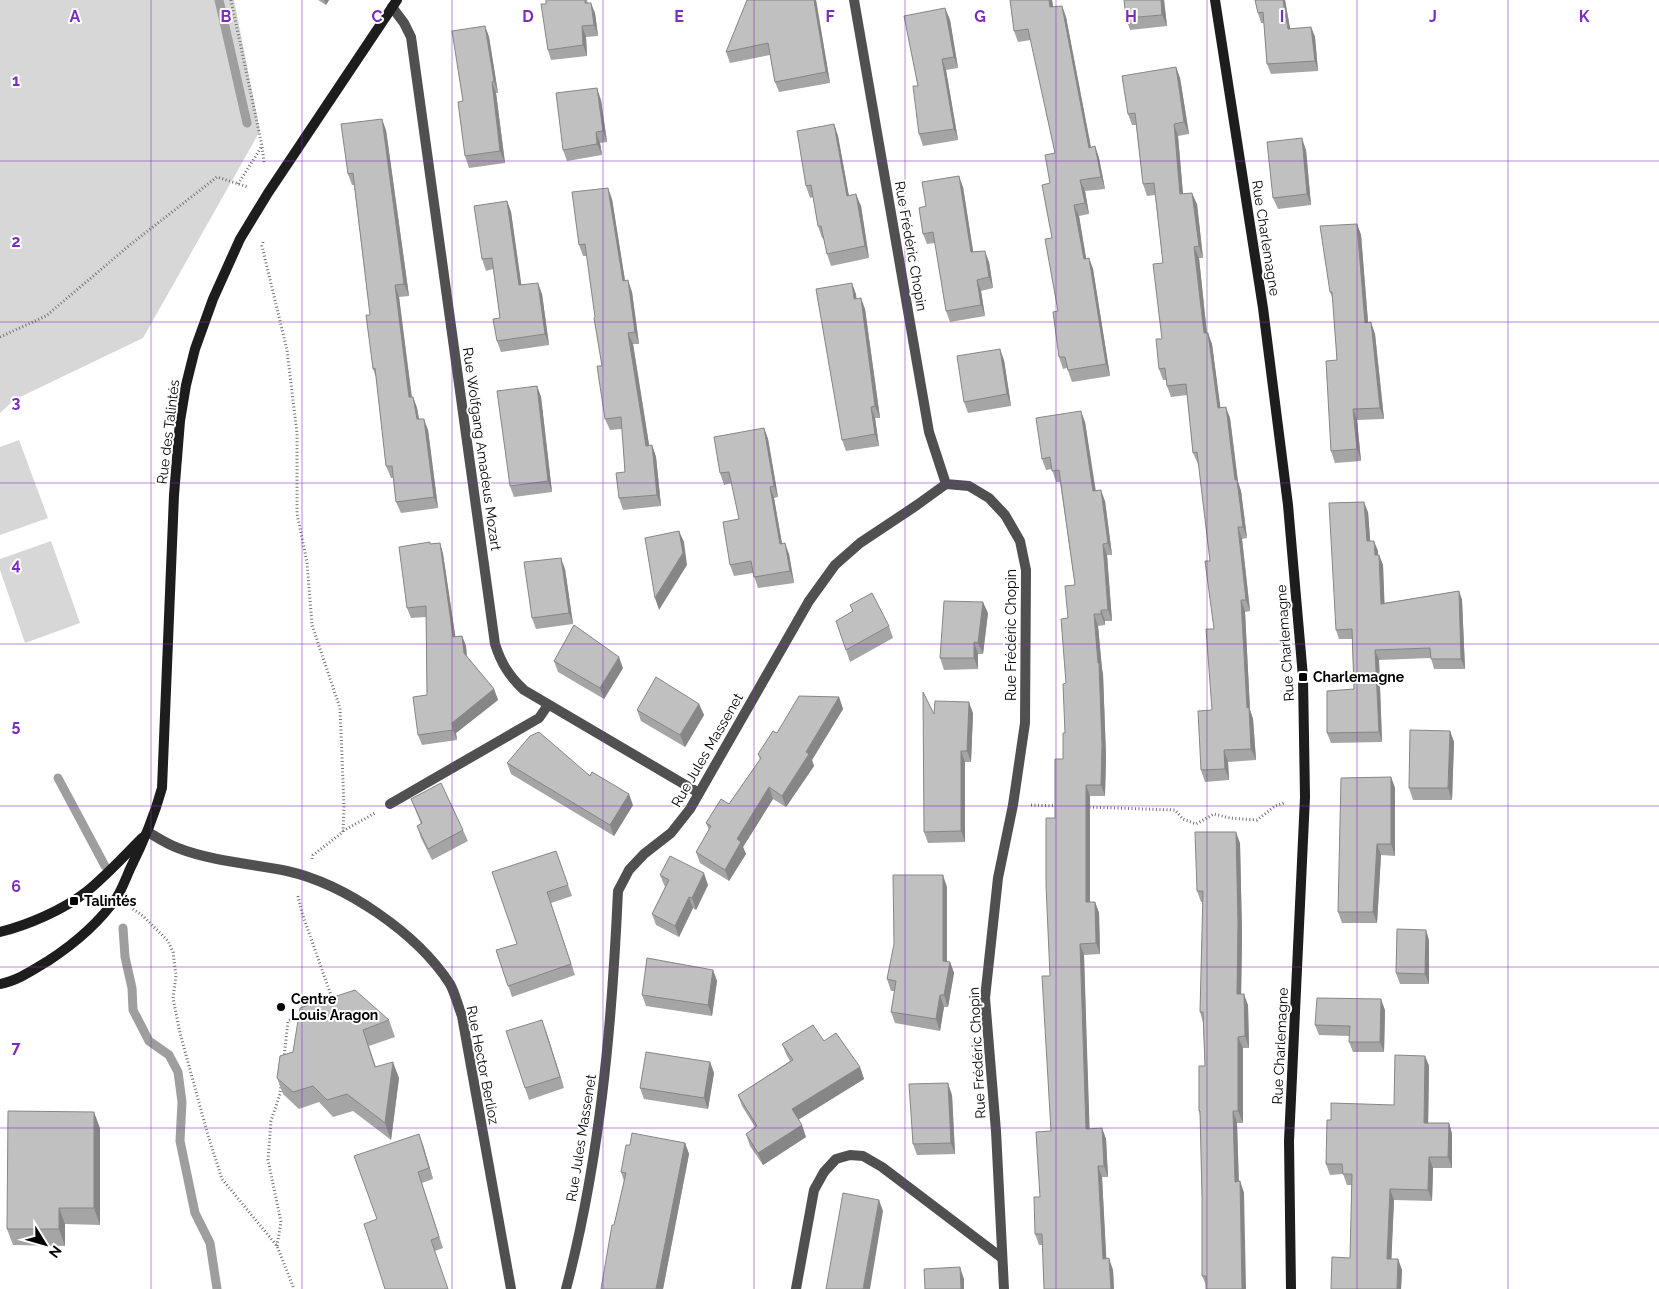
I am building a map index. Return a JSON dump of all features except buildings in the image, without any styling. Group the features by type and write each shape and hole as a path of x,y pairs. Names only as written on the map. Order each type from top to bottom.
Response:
{"street":[{"name":"Rue Frédéric Chopin","path":"854,0 929,432 946,484 969,486 989,498 1005,515 1020,541 1026,570 1025,723 1013,805 998,878 985,998 996,1131 1004,1289"},
{"name":"Rue Charlemagne","path":"1215,0 1263,308 1288,506 1303,678 1305,797 1289,1141 1291,1289"},
{"name":"Rue des Talintés","path":"0,984 9,982 42,965 70,947 100,918 118,896 148,832 162,788 174,495 180,421 195,349 213,299 240,239 268,193 394,4"},
{"name":"Rue Wolfgang Amadeus Mozart","path":"394,4 412,37 495,644 500,659 513,680 524,690 699,793"},
{"name":"Rue Jules Massenet","path":"566,1289 577,1246 604,1086 618,891 629,870 644,854 671,833 690,809 809,600 835,565 860,543 946,484"},
{"path":"390,804 539,718 548,705"},
{"name":"Rue des Talintés","path":"0,932 23,926 74,900 100,879 148,832"},
{"name":"Rue Hector Berlioz","path":"148,832 186,851 305,876 338,890 394,925 423,951 450,985 462,1016 511,1289"},
{"path":"796,1289 814,1190 824,1172 836,1159 850,1156 863,1156 882,1167 1002,1258"}],"path":[{"path":"0,337 46,316 131,244 217,177 268,193 262,146 231,0"},
{"path":"238,184 262,146"},
{"path":"263,237 262,246 287,350 297,433 297,514 307,562 312,625 340,708 344,806 343,832"},
{"path":"1080,807 1175,810 1183,819 1196,824 1214,814 1230,818 1257,820 1275,806 1305,797"},
{"path":"324,1002 332,998 302,914 298,896 313,855 343,832 390,804"},
{"path":"1013,805 1061,806"},
{"path":"131,907 168,941 173,952 176,976 173,998 180,1033 222,1179 277,1246 294,1289"},
{"path":"283,1066 288,1021 302,1014"},
{"path":"277,1246 280,1222 268,1160 271,1121 280,1094 282,1076"}],"shaded area":[{"path":"0,0 234,0 260,131 143,338 14,400 0,413"},
{"path":"19,440 48,518 0,535 0,447"},
{"path":"51,541 80,623 25,643 0,570 0,559"}],"waterway":[{"path":"219,0 247,123"},
{"path":"58,778 105,866"},
{"path":"123,928 125,957 132,988 133,1010 149,1041 169,1055 178,1072 182,1102 180,1141 195,1213 210,1243 217,1289"}],"place":[{"name":"Charlemagne","path":"1303,677"},
{"name":"Talintés","path":"74,901"},
{"name":"Centre Louis Aragon","path":"281,1007"}]}
